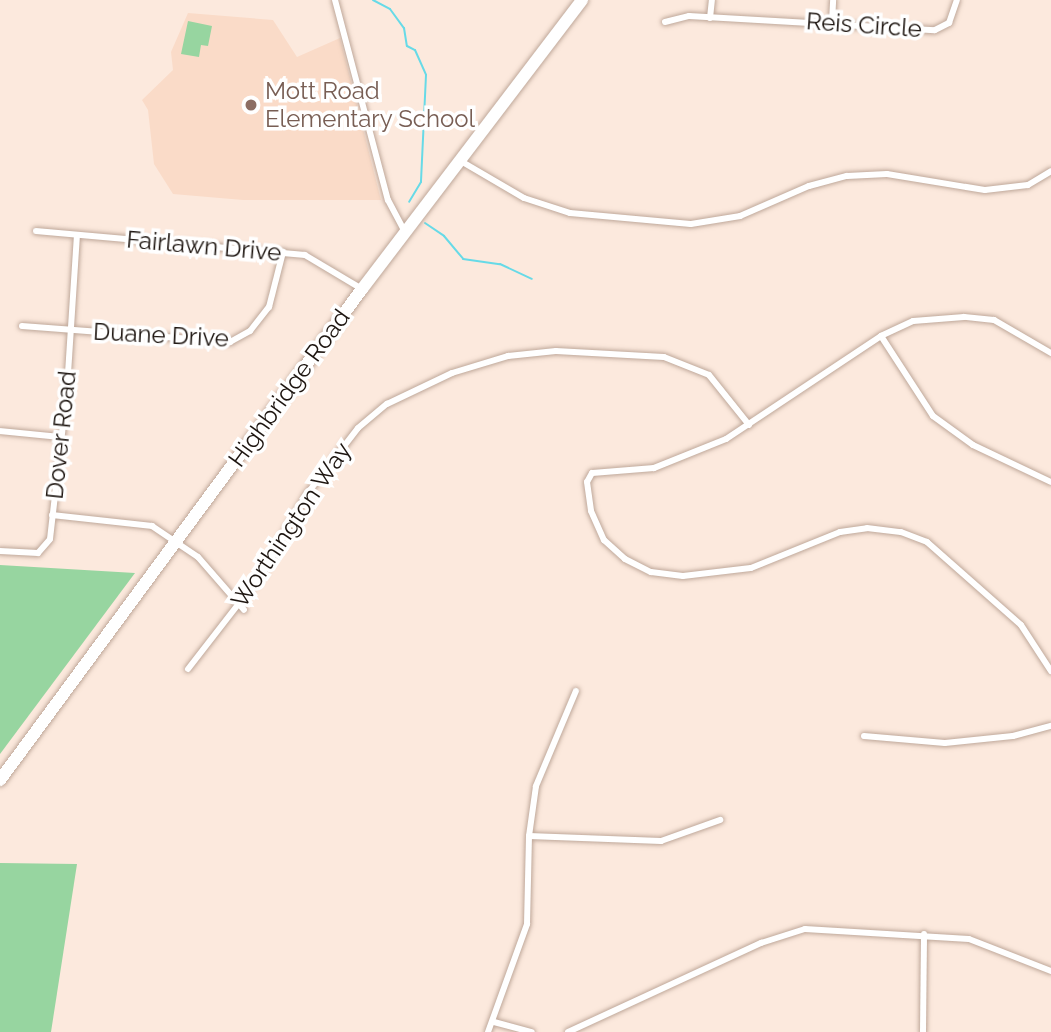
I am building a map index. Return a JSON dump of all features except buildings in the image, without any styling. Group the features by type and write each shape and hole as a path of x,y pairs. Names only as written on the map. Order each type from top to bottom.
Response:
{"highway":[{"name":"Highbridge Road","path":"0,780 362,289 582,0"}],"street":[{"path":"335,0 388,200 405,232"},
{"path":"710,18 712,0"},
{"path":"832,22 833,0"},
{"name":"Reis Circle","path":"665,22 677,17 832,22 936,30 949,23 957,0"},
{"path":"459,160 496,184 557,209 691,224 740,216 809,186 846,176 887,174 985,190 1028,185 1051,171"},
{"name":"Fairlawn Drive","path":"36,231 314,257 362,289"},
{"name":"Dover Road","path":"0,551 43,550 52,515 71,330 77,235"},
{"name":"Duane Drive","path":"22,326 218,342 239,339 258,324 275,296 283,252"},
{"path":"1051,353 1014,329 981,318 913,321 881,336 749,425 654,468 592,473 587,482 591,511 604,540 625,559 651,572 683,576 739,570 840,532 867,528 901,531 927,542 1021,625 1051,671"},
{"path":"881,336 933,416 973,444 1051,482"},
{"name":"Worthington Way","path":"188,669 272,559 307,494 358,428 405,395 481,362 556,351 682,362 719,383 749,425"},
{"path":"0,432 60,437"},
{"path":"52,515 136,522 152,526 207,566 244,610"},
{"path":"488,1032 494,1022 527,923 529,836 537,783 576,691"},
{"path":"864,736 945,743 1013,736 1051,726"},
{"path":"529,836 661,841 719,820"},
{"path":"568,1032 783,935 820,929 924,934 983,942 1051,971"},
{"path":"923,1032 924,934"},
{"path":"494,1022 532,1032"}],"shaded area":[{"name":"Mott Road Elementary School","path":"188,13 273,20 297,57 340,38 381,200 243,200 173,194 154,164 148,110 142,100 173,70 171,52"}],"green space":[{"path":"188,21 212,26 208,46 201,45 199,57 181,54"},
{"path":"0,565 135,573 0,754"},
{"path":"0,863 77,864 51,1032 0,1032"}],"waterway":[{"path":"373,0 390,9 404,28 407,46 415,50 426,75 421,182 409,202"},
{"path":"425,223 444,236 463,259 500,264 532,279"}],"place":[{"name":"Mott Road Elementary School","path":"251,105"}]}
